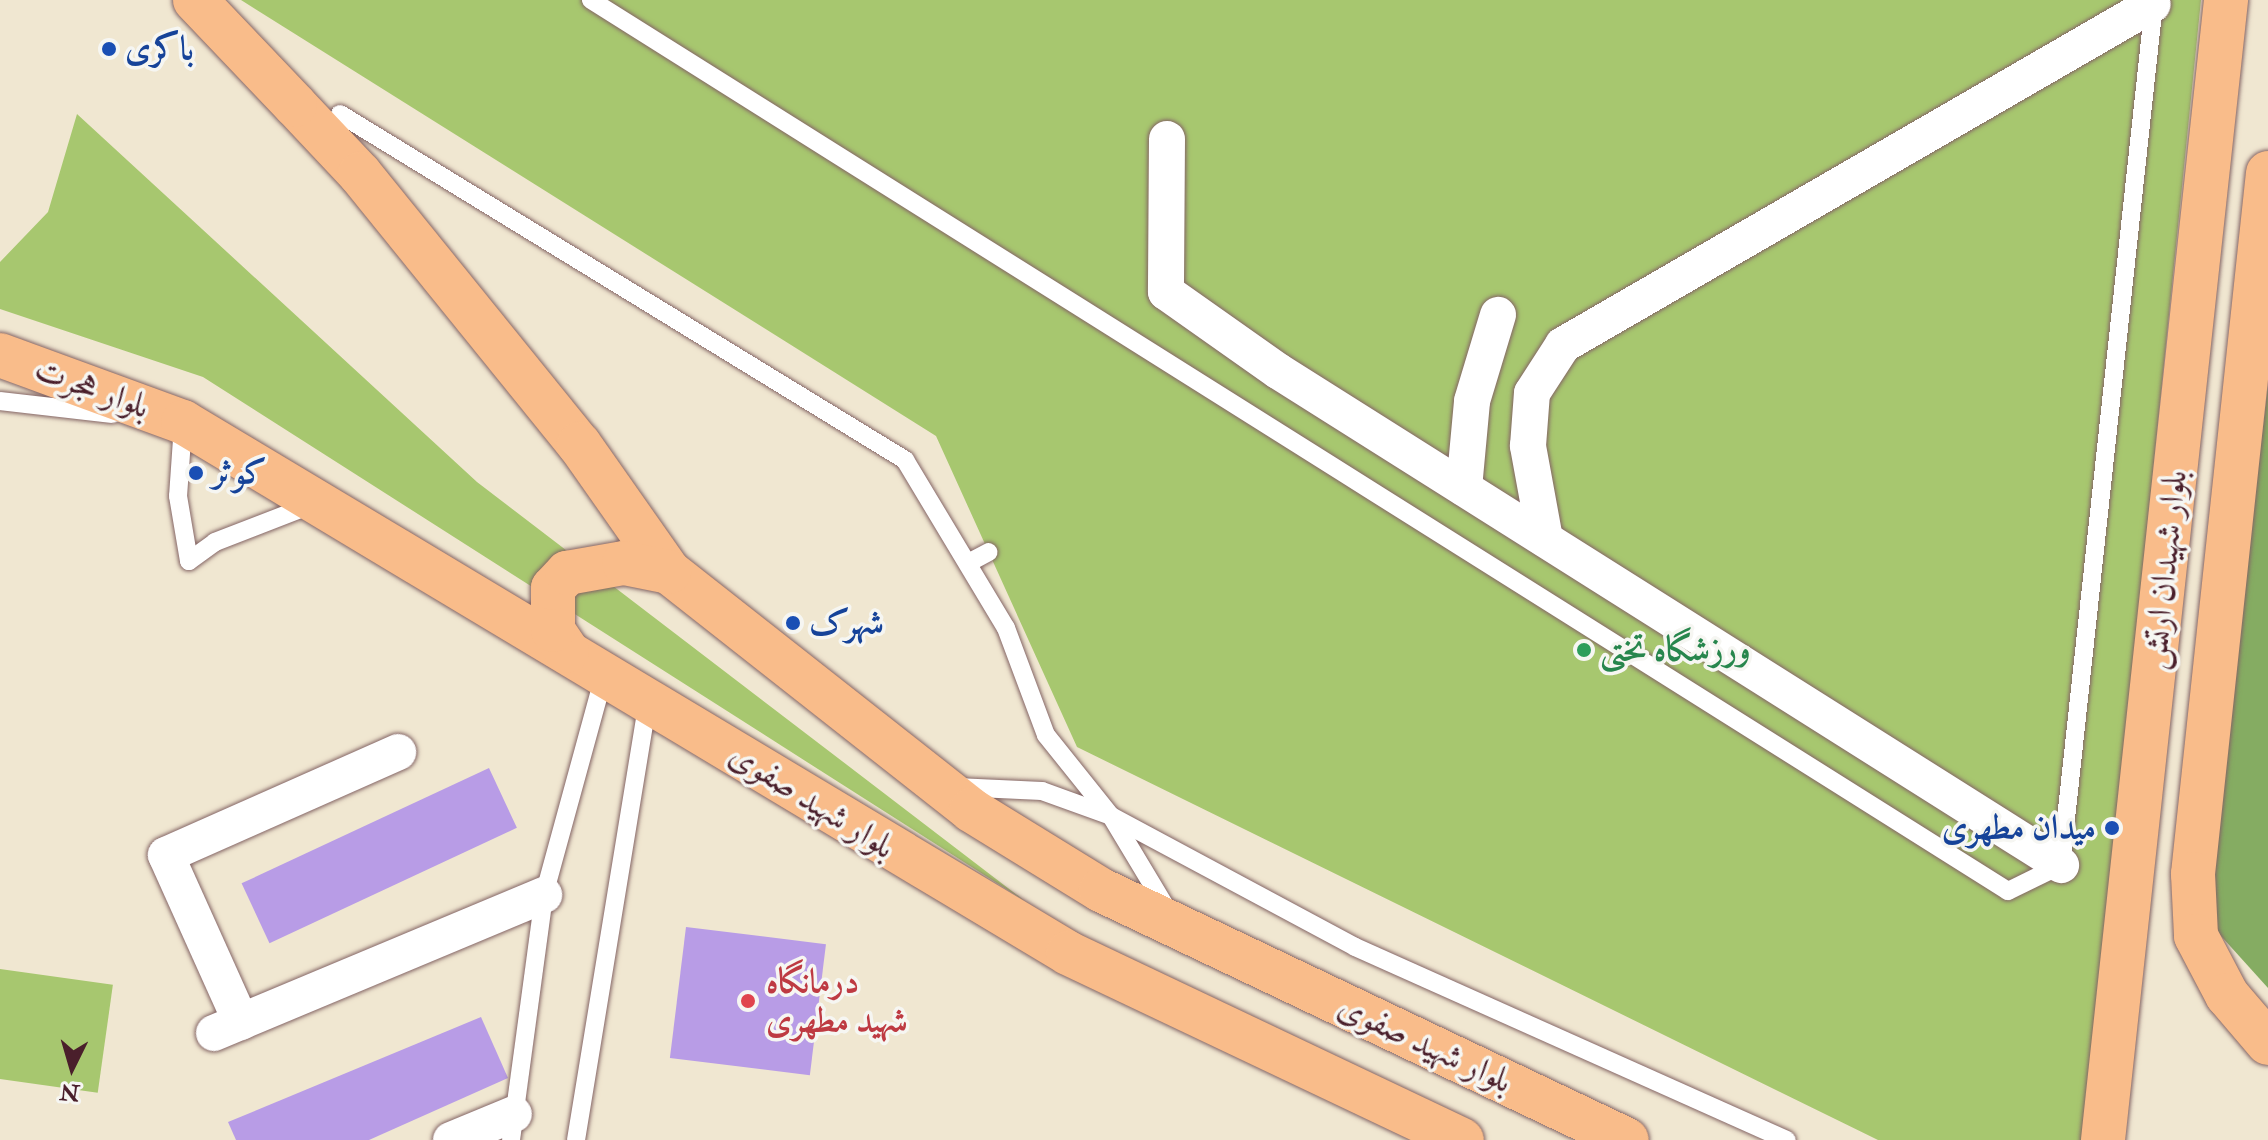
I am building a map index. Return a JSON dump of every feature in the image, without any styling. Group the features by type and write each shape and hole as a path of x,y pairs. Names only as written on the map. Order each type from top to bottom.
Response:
{"main road":[{"path":"195,0 360,174 579,444 669,572"},
{"name":"بلوار شهیدان ارتش","path":"2103,1140 2226,0"},
{"name":"بلوار شهیدان ارتش","path":"2268,173 2193,874 2196,936 2227,995 2268,1043"},
{"name":"بلوار هجرت","path":"0,355 183,422"},
{"name":"بلوار شهید صفوی","path":"183,422 1068,953 1462,1140"},
{"path":"567,651 553,630 553,588 567,573 594,563 669,572"},
{"name":"بلوار شهید صفوی","path":"669,572 941,786 1101,890 1627,1140"}],"street":[{"path":"1545,539 1528,446 1532,393 1563,345 2154,2"},
{"path":"1167,139 1166,292 1464,488 2061,865"},
{"path":"1464,488 1472,401 1498,315"},
{"path":"398,752 166,855 227,1028 544,895"},
{"path":"451,1140 513,1127"}],"lane":[{"path":"591,0 2008,891 2061,865 2154,2"},
{"path":"340,114 905,460 970,562 1006,628 1046,735 1111,816 1178,927"},
{"path":"0,401 183,422 178,496 189,561 215,542 319,502"},
{"path":"970,562 989,552"},
{"path":"513,1127 544,895 604,673"},
{"path":"576,1140 648,699"},
{"path":"941,786 1042,791 1111,816 1355,947 1787,1140"}],"green space":[{"name":"ورزشگاه تختی","path":"241,0 2201,0 2085,1140 1878,1140 1077,747 936,436"},
{"path":"77,114 477,482 1025,901 203,377 0,309 0,262 48,212"},
{"path":"2268,385 2268,988 2212,926 2212,843"},
{"path":"0,969 113,985 98,1093 0,1079"}],"building":[{"path":"489,768 517,828 269,943 242,883"},
{"name":"درمانگاه شهید مطهری","path":"686,927 826,944 810,1075 670,1058"},
{"path":"481,1017 508,1078 369,1140 236,1140 228,1122"}],"place":[{"name":"باکری","path":"109,49"},
{"name":"کوثر","path":"196,473"},
{"name":"شهرک","path":"793,623"},
{"name":"ورزشگاه تختی","path":"1584,650"},
{"name":"میدان مطهری","path":"2112,828"},
{"name":"درمانگاه شهید مطهری","path":"748,1001"}]}
